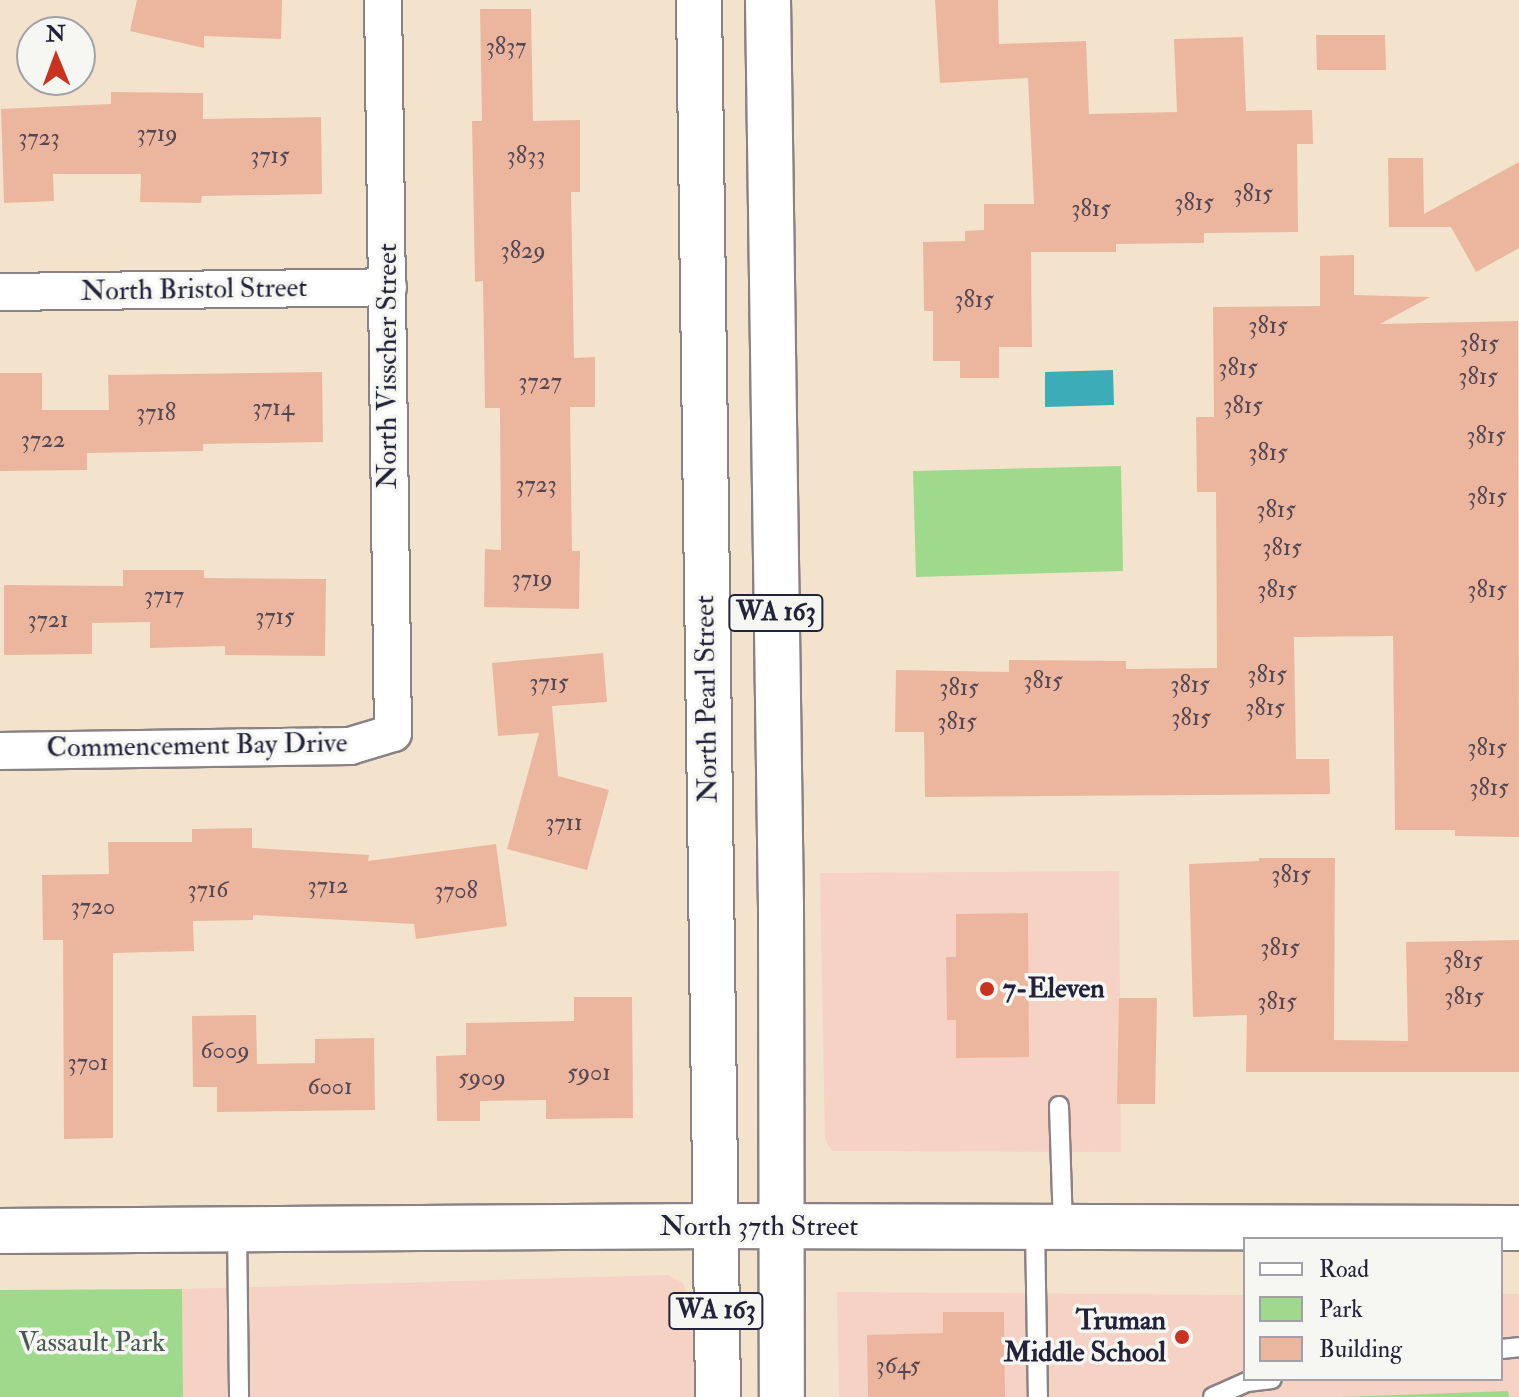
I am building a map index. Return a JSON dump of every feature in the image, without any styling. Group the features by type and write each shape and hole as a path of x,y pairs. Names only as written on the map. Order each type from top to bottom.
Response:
{"main road":[{"name":"North Pearl Street","path":"699,0 718,1397"},
{"name":"WA 163","path":"768,0 781,906 779,1226 782,1397"},
{"name":"North 37th Street","path":"0,1231 715,1226 1519,1228"}],"street":[{"name":"North Visscher Street","path":"383,0 393,733"},
{"name":"North Bristol Street","path":"0,292 388,287"},
{"name":"Commencement Bay Drive","path":"0,751 350,746 393,733"}],"lane":[{"path":"1038,1397 1059,1106"},
{"path":"237,1229 239,1397"},
{"path":"1213,1397 1255,1381"}],"shaded area":[{"path":"1119,871 1121,1152 832,1151 825,1139 820,873"},
{"path":"668,1275 683,1283 693,1310 694,1397 183,1397 182,1289"},
{"path":"837,1292 1243,1295 1243,1381 1503,1381 1503,1294 1519,1294 1519,1397 839,1397"}],"green space":[{"path":"1121,466 1123,571 916,577 913,471"},
{"name":"Vassault Park","path":"182,1289 183,1397 0,1397 0,1290"},
{"path":"1508,1391 1509,1397 1341,1397"}],"water":[{"path":"1113,370 1114,405 1045,407 1045,372"}],"building":[{"path":"137,0 282,0 281,39 204,36 204,48 130,31"},
{"path":"935,0 998,0 999,44 1086,41 1089,114 1177,112 1174,39 1243,37 1246,111 1312,110 1313,144 1297,144 1298,232 1204,233 1204,243 1116,244 1116,252 1031,252 1032,347 999,347 999,378 960,378 960,361 933,361 933,311 924,311 923,242 965,241 965,231 984,230 984,204 1034,204 1028,78 940,83"},
{"path":"480,9 531,9 533,121 580,120 580,192 571,192 574,358 595,357 595,407 570,407 572,551 580,551 579,609 484,607 485,549 501,550 500,408 485,408 483,281 475,282 472,121 482,121"},
{"path":"1316,35 1385,35 1386,70 1317,70"},
{"path":"111,92 203,93 203,119 321,117 322,194 202,196 201,203 140,202 141,174 53,174 54,201 4,203 1,109 111,104"},
{"path":"1388,158 1423,158 1424,214 1519,162 1519,248 1476,272 1451,227 1389,227"},
{"path":"1354,255 1354,295 1430,297 1380,324 1518,321 1519,837 1455,836 1455,830 1395,830 1393,636 1294,637 1296,759 1329,759 1330,794 925,797 924,732 895,732 896,670 1009,672 1009,660 1126,661 1126,669 1217,668 1216,492 1197,492 1196,417 1214,417 1213,307 1320,306 1320,256"},
{"path":"322,372 323,442 203,444 203,451 87,453 87,470 0,471 0,373 42,373 42,410 109,410 108,375"},
{"path":"123,570 204,570 204,578 326,579 325,656 225,655 225,646 150,648 150,622 92,623 92,654 4,655 4,585 123,586"},
{"path":"603,653 607,702 552,706 558,776 609,790 587,870 507,849 539,733 498,736 492,663"},
{"path":"252,828 252,848 369,855 368,861 496,844 507,926 416,939 414,924 253,915 253,920 193,921 194,951 113,953 113,1138 64,1139 63,940 43,940 42,875 109,874 108,842 192,842 192,829"},
{"path":"1259,858 1335,858 1334,1040 1408,1041 1406,942 1519,940 1519,1072 1246,1072 1247,1015 1193,1017 1189,864 1259,861"},
{"name":"7-Eleven","path":"1028,913 1029,1057 956,1058 956,1020 947,1020 946,957 956,957 956,914"},
{"path":"574,997 632,997 633,1118 546,1119 546,1100 480,1101 480,1121 437,1121 436,1056 466,1055 466,1023 574,1021"},
{"path":"1119,998 1157,998 1155,1104 1117,1104"},
{"path":"256,1015 257,1064 315,1063 315,1039 374,1038 375,1110 217,1112 217,1087 193,1087 192,1016"},
{"path":"943,1312 1004,1312 1005,1397 868,1397 867,1335 943,1333"}],"place":[{"name":"7-Eleven","path":"987,989"},
{"name":"Truman Middle School","path":"1182,1337"}]}
